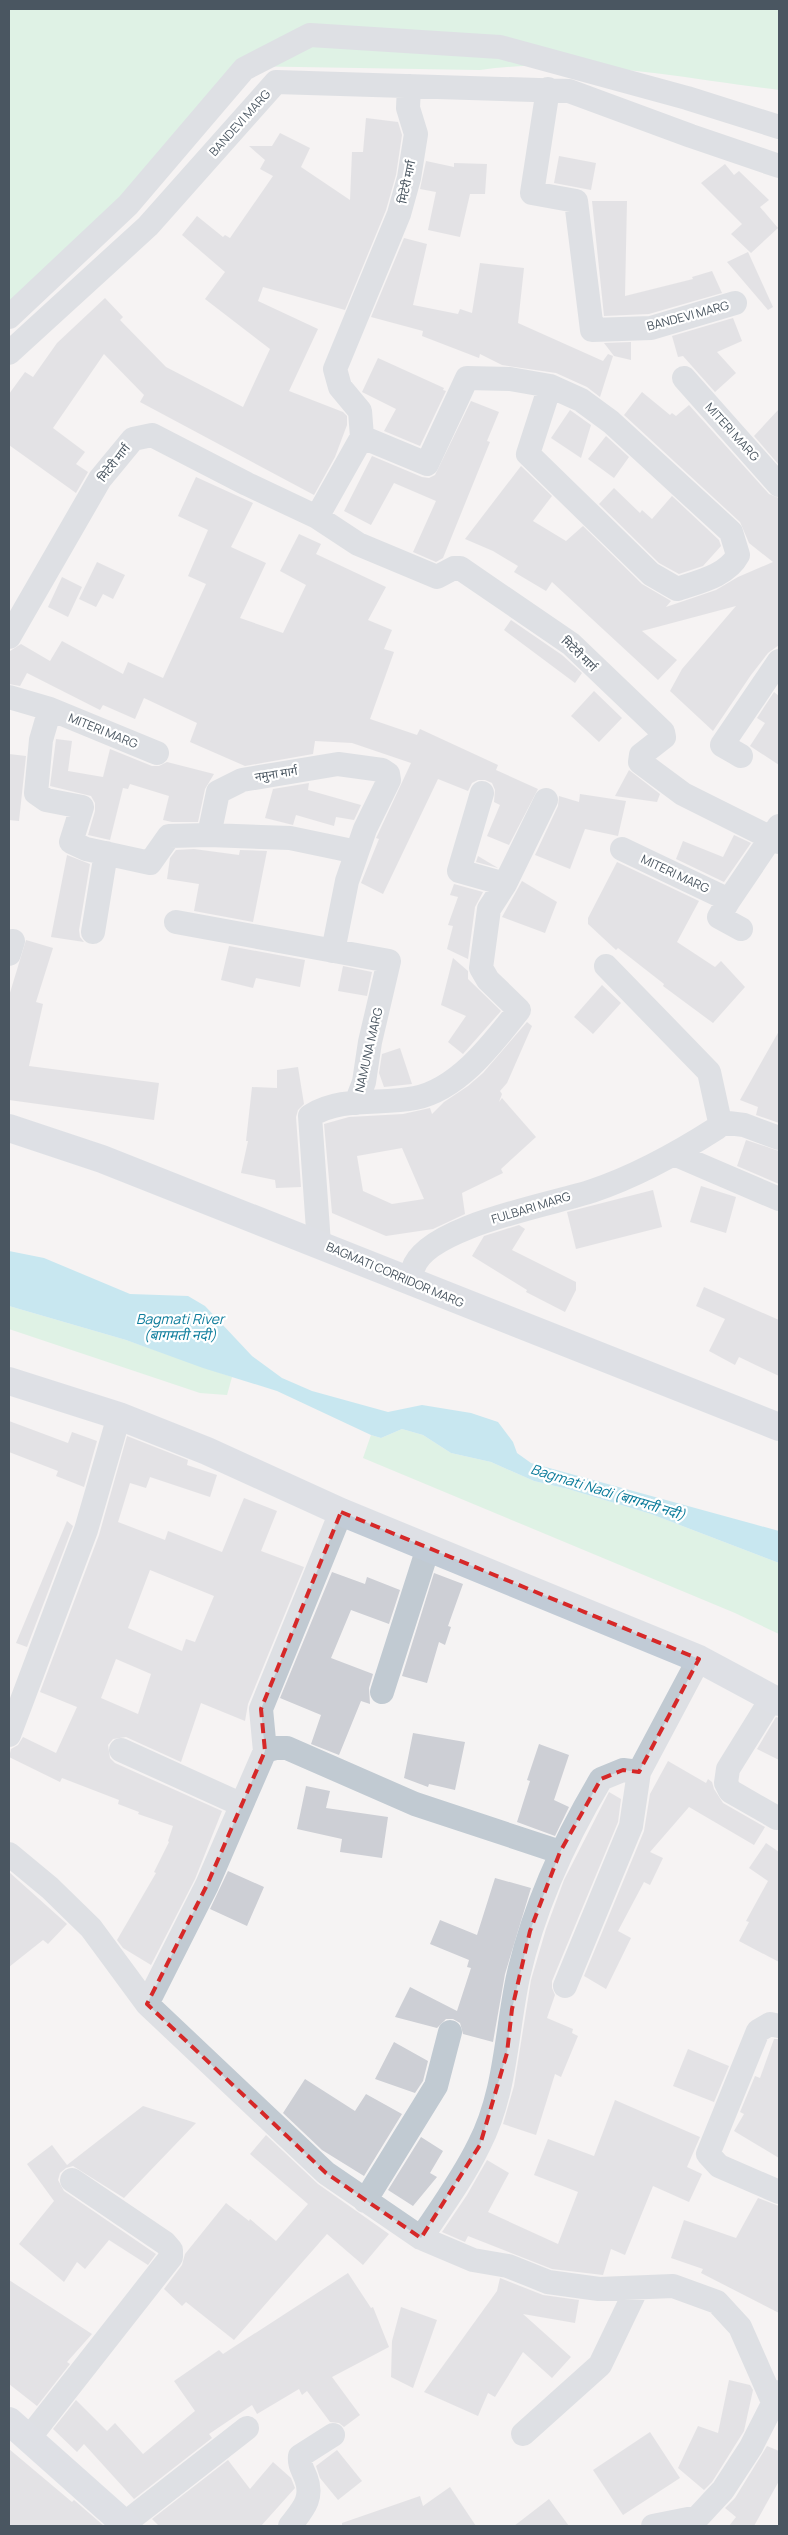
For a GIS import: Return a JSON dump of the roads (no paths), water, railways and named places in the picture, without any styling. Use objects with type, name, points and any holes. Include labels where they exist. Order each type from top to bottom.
[{"type":"street","points":[[9,317],[128,205],[244,69],[310,35],[500,47],[688,98],[779,126]]},
{"type":"street","name":"BANDEVI MARG","points":[[9,353],[148,226],[276,82],[568,91],[779,166]]},
{"type":"street","name":"मिटेरी मार्ग","points":[[362,438],[360,411],[340,387],[335,369],[399,214],[409,178],[416,134],[408,108],[409,86]]},
{"type":"street","name":"BANDEVI MARG","points":[[548,89],[532,193],[576,200],[592,330],[652,328],[735,302]]},
{"type":"street","points":[[316,517],[362,438],[428,464],[468,378],[510,379],[550,386],[581,400],[611,422],[731,532],[737,546],[738,555],[734,563],[708,580],[677,589],[651,574],[528,454],[550,386]]},
{"type":"street","name":"MITERI MARG","points":[[684,378],[779,485]]},
{"type":"street","name":"मिटेरी मार्ग","points":[[9,637],[100,479],[133,439],[152,435],[316,517],[358,544],[437,577],[454,568],[460,568],[571,644],[663,732],[664,737],[641,755],[640,762],[683,794],[777,836]]},
{"type":"street","points":[[741,756],[722,746],[779,661]]},
{"type":"street","name":"MITERI MARG","points":[[9,697],[50,709],[157,753]]},
{"type":"street","points":[[50,709],[41,740],[36,793],[46,800],[82,808],[71,842],[86,849],[150,863],[169,836],[209,835],[290,838],[357,852]]},
{"type":"street","name":"नमुना मार्ग","points":[[209,835],[218,792],[242,780],[338,764],[382,770],[388,774],[389,780],[357,852],[347,881],[333,951]]},
{"type":"street","points":[[482,794],[459,871],[505,884]]},
{"type":"street","name":"NAMUNA MARG","points":[[176,922],[388,960],[390,963],[370,1042],[364,1082],[356,1102],[416,1098],[442,1086],[471,1066],[490,1047],[519,1010],[488,980],[481,968],[489,909],[505,884],[546,800]]},
{"type":"street","points":[[741,929],[720,917],[729,900],[777,836]]},
{"type":"street","name":"MITERI MARG","points":[[622,849],[729,900]]},
{"type":"street","points":[[92,932],[106,853]]},
{"type":"street","points":[[606,966],[709,1072],[720,1122],[744,1125],[779,1138]]},
{"type":"street","points":[[319,1244],[310,1116],[323,1107],[356,1102]]},
{"type":"street","name":"FULBARI MARG","points":[[414,1284],[413,1269],[428,1248],[448,1235],[547,1202],[591,1192],[674,1154],[717,1128],[720,1122]]},
{"type":"street","name":"BAGMATI CORRIDOR MARG","points":[[9,1128],[102,1159],[779,1427]]},
{"type":"street","points":[[674,1154],[779,1199]]},
{"type":"street","points":[[9,1381],[118,1416],[207,1451],[342,1512],[699,1659],[775,1700],[728,1769],[726,1783],[730,1791],[777,1818]]},
{"type":"street","points":[[9,1735],[86,1530],[118,1416]]},
{"type":"street","points":[[147,2004],[207,1885],[240,1804],[265,1751],[260,1709],[342,1512]]},
{"type":"street","points":[[382,1692],[428,1548]]},
{"type":"street","points":[[565,1986],[631,1826],[639,1772],[699,1659]]},
{"type":"street","points":[[265,1751],[287,1748],[415,1804],[560,1852]]},
{"type":"street","points":[[121,1750],[240,1804]]},
{"type":"street","points":[[421,2238],[480,2145],[497,2094],[505,2062],[512,2009],[530,1931],[560,1852],[601,1779],[623,1770],[639,1772]]},
{"type":"street","points":[[9,1854],[50,1888],[91,1928],[147,2004],[326,2173],[421,2238],[473,2260],[508,2266],[548,2282],[599,2289],[673,2286],[717,2302],[740,2327],[776,2397],[751,2447],[702,2521],[654,2526]]},
{"type":"street","points":[[779,2026],[770,2024],[758,2031],[708,2154],[719,2166],[779,2192]]},
{"type":"street","points":[[365,2201],[436,2086],[450,2032]]},
{"type":"street","points":[[72,2180],[165,2243],[171,2250],[171,2257],[15,2429],[125,2525],[247,2428]]},
{"type":"street","points":[[523,2434],[600,2366],[637,2288]]},
{"type":"street","points":[[290,2526],[308,2503],[310,2492],[299,2463],[300,2456],[333,2435]]},
{"type":"water","name":"Bagmati River (बागमती नदी)","points":[[9,1251],[44,1258],[130,1294],[188,1296],[205,1306],[252,1356],[282,1378],[312,1391],[388,1412],[422,1405],[471,1413],[498,1422],[513,1442],[517,1453],[531,1463],[779,1531],[779,1563],[651,1514],[568,1489],[534,1481],[491,1462],[451,1453],[423,1435],[402,1429],[381,1438],[371,1435],[277,1391],[203,1368],[126,1340],[9,1306]]},
{"type":"water label","name":"Bagmati Nadi (बागमती नदी)","points":[[608,1492]]}]
